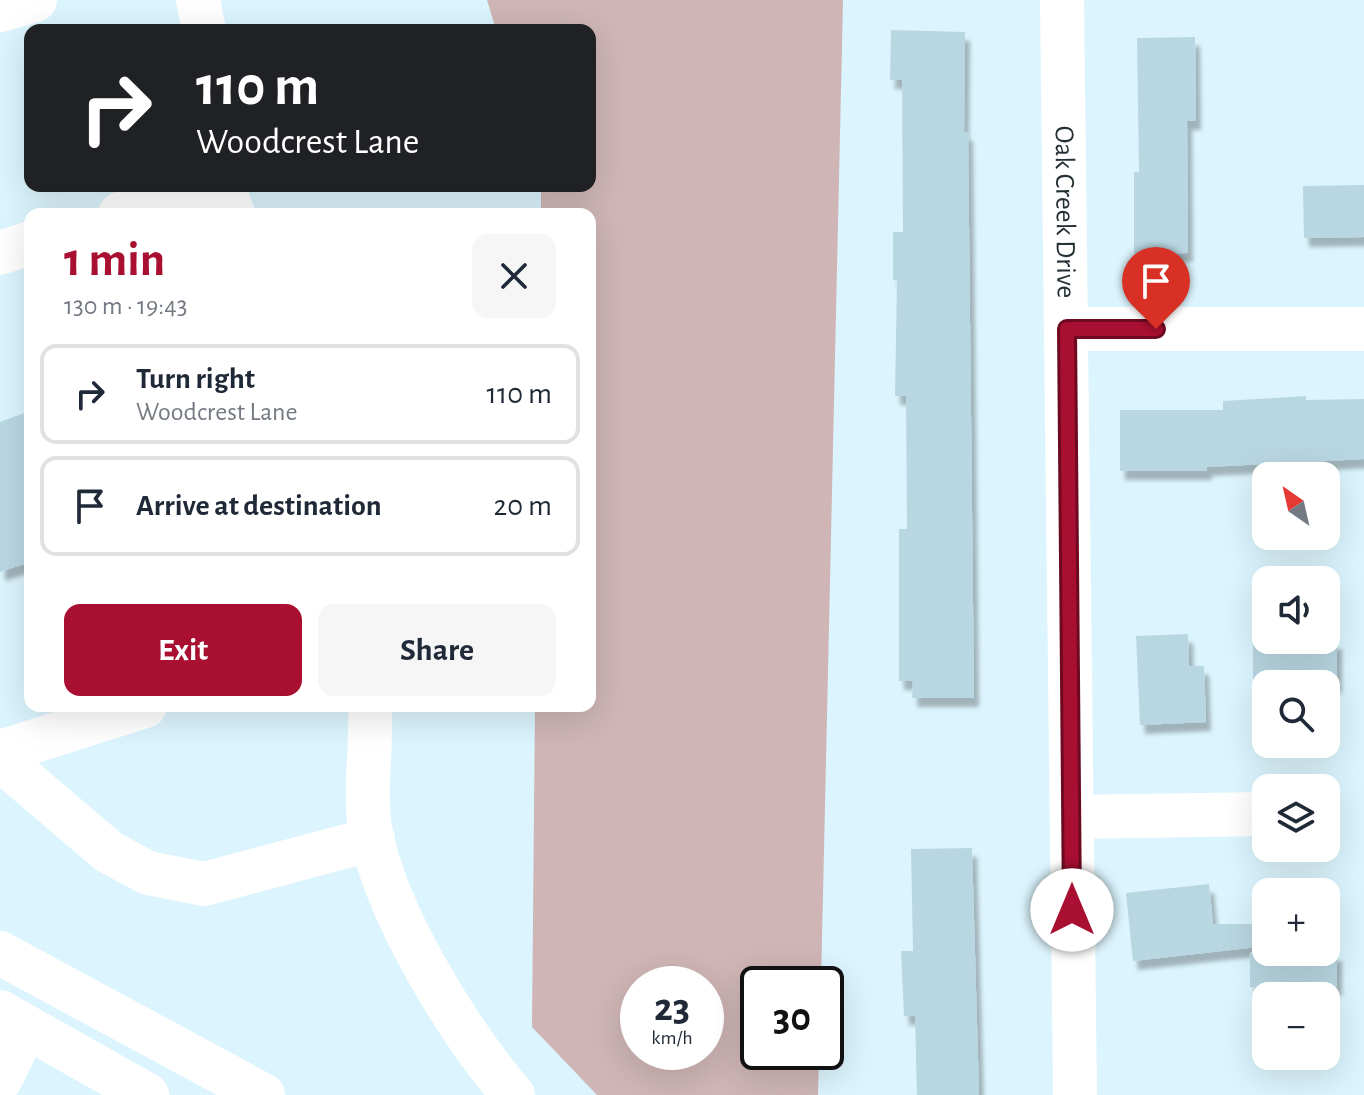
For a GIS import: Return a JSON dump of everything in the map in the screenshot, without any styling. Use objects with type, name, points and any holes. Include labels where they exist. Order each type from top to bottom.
[{"type":"street","points":[[0,10],[35,0]]},
{"type":"street","points":[[198,0],[203,24]]},
{"type":"street","name":"Oak Creek Drive","points":[[1062,0],[1075,1095]]},
{"type":"street","points":[[138,208],[187,192]]},
{"type":"street","points":[[0,253],[24,245]]},
{"type":"street","points":[[1067,329],[1364,329]]},
{"type":"street","points":[[0,752],[126,712]]},
{"type":"street","points":[[370,712],[369,826],[384,880],[435,984],[513,1095]]},
{"type":"street","points":[[0,759],[109,852],[148,873],[204,884],[373,839]]},
{"type":"street","points":[[1072,817],[1252,814]]},
{"type":"street","points":[[0,953],[263,1095]]},
{"type":"street","points":[[0,1080],[13,1019],[90,1081],[147,1095]]},
{"type":"shaded area","points":[[487,0],[843,0],[821,966],[740,966],[740,1070],[819,1070],[818,1095],[597,1095],[532,1027],[535,712],[596,712],[596,208],[541,208],[541,192],[596,192],[596,24],[494,24]]},
{"type":"building","points":[[891,30],[965,32],[974,698],[912,698],[913,681],[899,681],[899,529],[907,529],[906,396],[895,396],[897,280],[893,280],[893,232],[903,232],[902,80],[890,80]]},
{"type":"building","points":[[1195,37],[1196,121],[1187,121],[1188,253],[1134,254],[1134,172],[1139,172],[1137,38]]},
{"type":"building","points":[[1364,185],[1364,237],[1304,238],[1303,186]]},
{"type":"building","points":[[1306,396],[1306,400],[1364,399],[1364,459],[1252,462],[1252,465],[1207,467],[1207,471],[1120,471],[1120,410],[1223,410],[1223,401]]},
{"type":"building","points":[[24,413],[24,564],[0,572],[0,422]]},
{"type":"building","points":[[1188,634],[1189,666],[1204,666],[1206,722],[1140,725],[1136,636]]},
{"type":"building","points":[[1253,654],[1337,654],[1337,670],[1253,670]]},
{"type":"building","points":[[972,848],[979,1095],[917,1095],[915,1016],[904,1016],[901,951],[913,951],[911,849]]},
{"type":"building","points":[[1209,884],[1213,924],[1252,924],[1252,948],[1133,961],[1126,893]]},
{"type":"building","points":[[1250,952],[1252,966],[1337,966],[1337,982],[1252,982],[1250,987]]},
{"type":"route","points":[[1072,910],[1067,329],[1156,329]]}]
